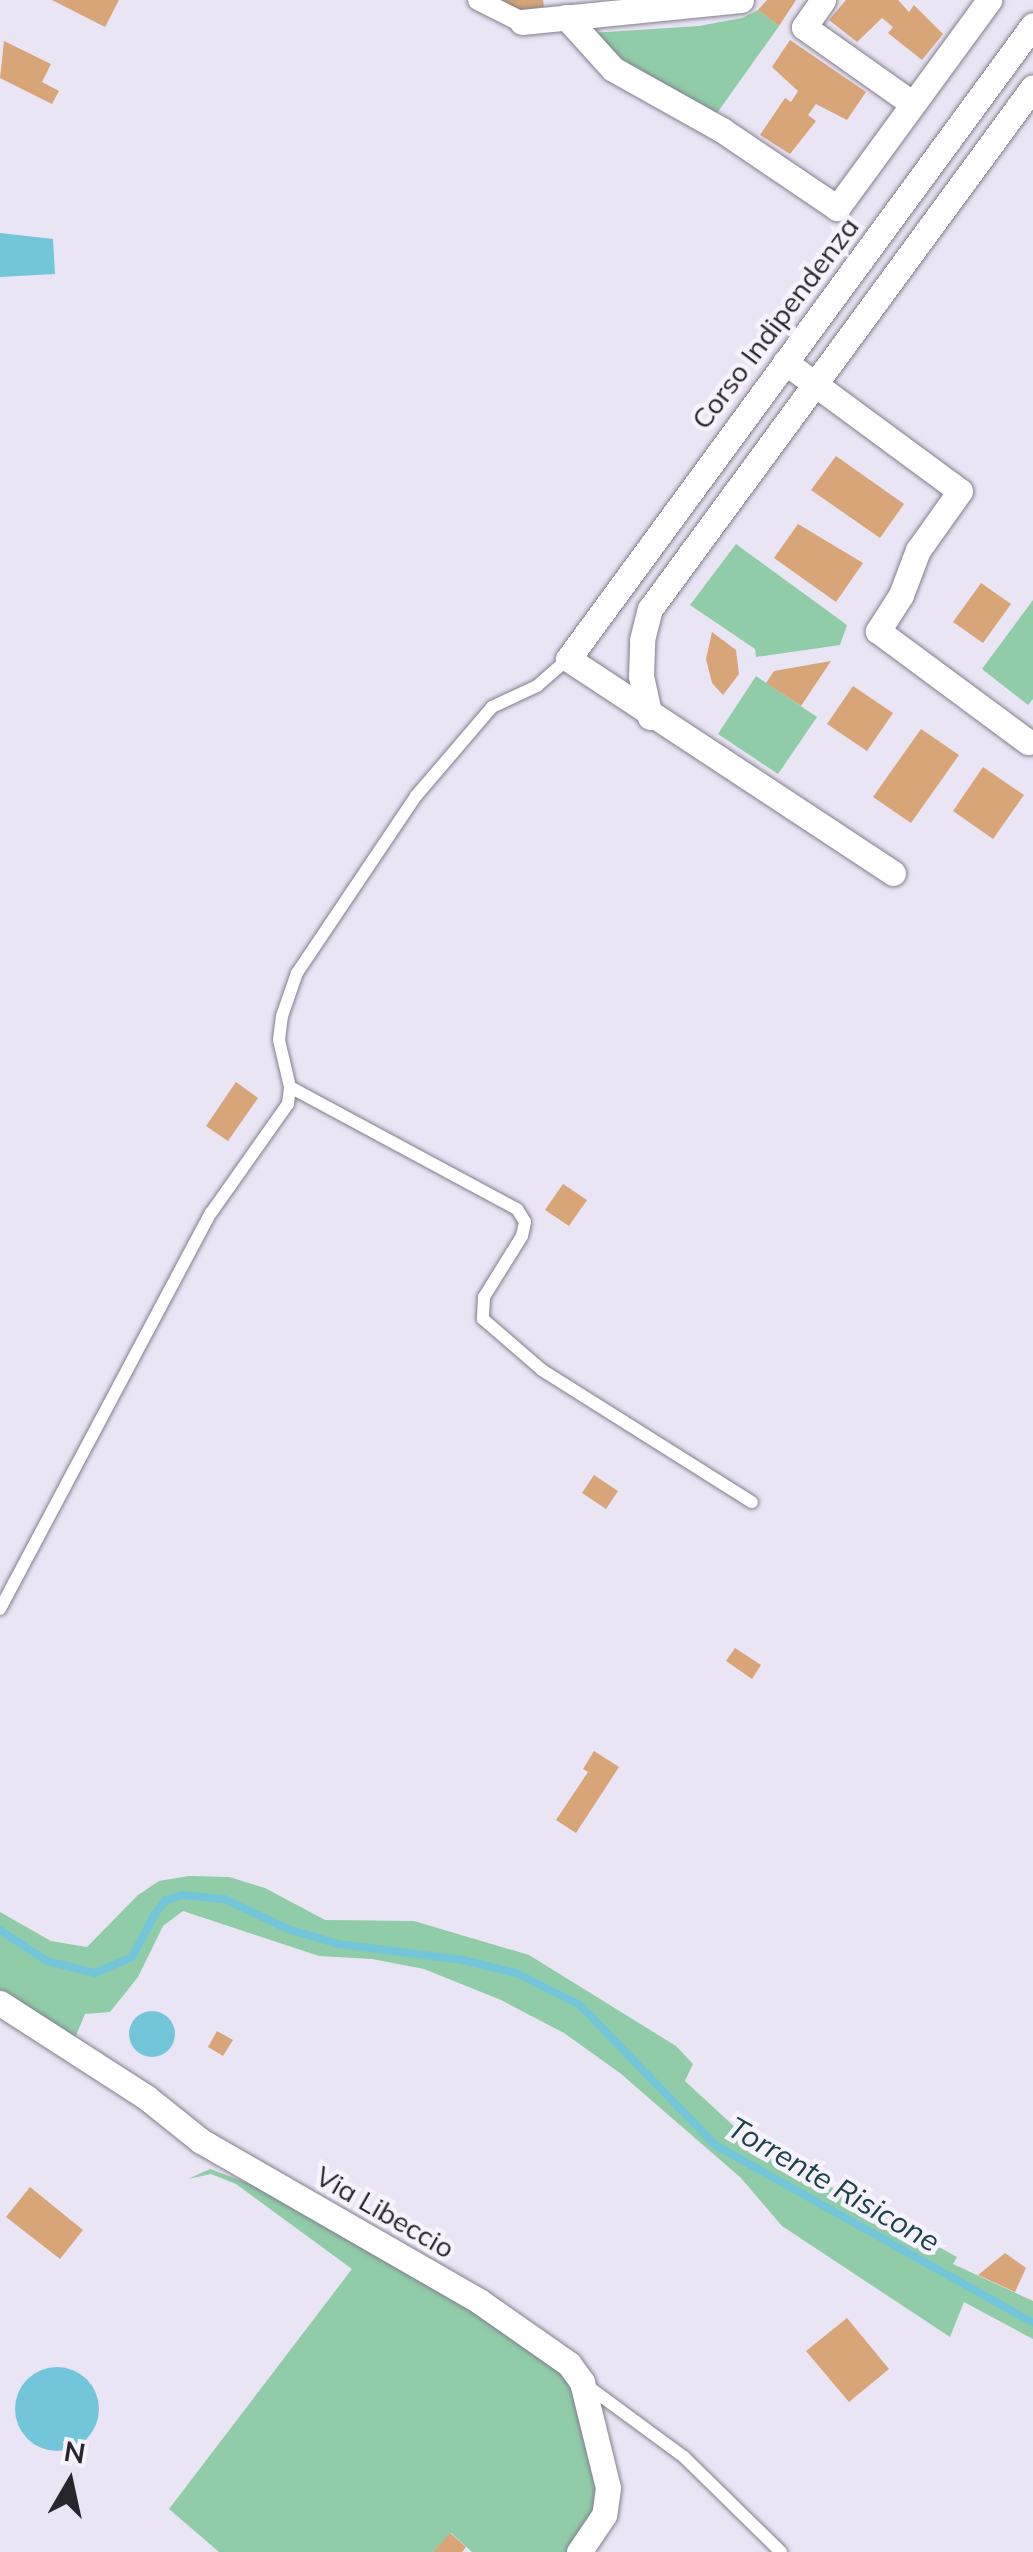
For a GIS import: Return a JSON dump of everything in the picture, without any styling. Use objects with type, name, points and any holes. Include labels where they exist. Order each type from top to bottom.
[{"type":"street","points":[[478,0],[522,22],[565,9],[741,0]]},
{"type":"street","points":[[823,0],[804,27],[913,104]]},
{"type":"street","points":[[565,9],[613,69],[722,130],[837,208],[981,3]]},
{"type":"street","name":"Corso Indipendenza","points":[[568,659],[658,531],[1033,25]]},
{"type":"street","points":[[650,717],[640,676],[642,640],[650,609],[1033,87]]},
{"type":"street","points":[[785,362],[960,491],[918,550],[901,594],[878,631],[1028,742]]},
{"type":"street","points":[[658,531],[689,555]]},
{"type":"street","points":[[568,659],[650,717],[893,873]]},
{"type":"street","name":"Via Libeccio","points":[[0,2004],[146,2097],[201,2141],[479,2301],[553,2350],[582,2382]]},
{"type":"street","points":[[578,2552],[608,2503],[582,2382]]},
{"type":"lane","points":[[0,1609],[212,1213],[288,1104],[290,1087],[279,1040],[282,1016],[297,973],[416,796],[492,707],[537,686],[568,659]]},
{"type":"lane","points":[[290,1087],[517,1209],[525,1222],[522,1236],[484,1296],[483,1319],[542,1370],[752,1502]]},
{"type":"lane","points":[[582,2382],[684,2457],[781,2552]]},
{"type":"green space","points":[[758,10],[779,26],[715,116],[637,75],[591,33],[699,26],[742,18]]},
{"type":"green space","points":[[736,544],[847,625],[840,645],[756,657],[755,649],[690,605]]},
{"type":"green space","points":[[1033,600],[1033,699],[1028,705],[982,669]]},
{"type":"green space","points":[[756,676],[817,717],[778,774],[718,734]]},
{"type":"green space","points":[[189,1876],[229,1877],[265,1888],[325,1920],[414,1921],[529,1955],[676,2046],[693,2064],[685,2081],[751,2142],[957,2257],[953,2264],[1033,2301],[1033,2339],[964,2302],[950,2337],[782,2226],[741,2178],[620,2073],[564,2033],[501,2000],[424,1969],[372,1959],[319,1956],[183,1911],[163,1926],[138,1977],[110,2012],[85,2014],[75,2038],[0,1992],[0,1912],[51,1941],[87,1947],[138,1895],[159,1881]]},
{"type":"green space","points":[[210,2169],[253,2185],[421,2275],[572,2380],[599,2499],[570,2552],[472,2552],[451,2533],[433,2552],[219,2552],[169,2509],[352,2269],[236,2184],[211,2174],[188,2179]]},
{"type":"water","points":[[0,233],[53,239],[55,274],[0,277]]},
{"type":"water","points":[[152,2011],[168,2018],[175,2034],[168,2050],[152,2057],[136,2050],[129,2034],[136,2018]]},
{"type":"water","points":[[57,2367],[73,2370],[87,2379],[96,2393],[96,2425],[87,2439],[73,2448],[57,2451],[41,2448],[27,2439],[18,2425],[15,2409],[18,2393],[27,2379],[41,2370]]},
{"type":"building","points":[[52,0],[119,0],[105,27]]},
{"type":"building","points":[[484,0],[543,0],[544,7],[513,11]]},
{"type":"building","points":[[767,0],[796,0],[779,26],[758,10]]},
{"type":"building","points":[[846,0],[898,0],[909,12],[914,5],[943,34],[922,60],[888,33],[893,27],[882,18],[857,42],[829,20]]},
{"type":"building","points":[[790,40],[866,92],[847,120],[816,104],[808,115],[816,121],[790,154],[760,135],[785,98],[791,102],[798,91],[772,67]]},
{"type":"building","points":[[4,41],[51,64],[42,82],[59,91],[52,104],[0,78]]},
{"type":"building","points":[[836,456],[904,504],[880,538],[811,490]]},
{"type":"building","points":[[798,524],[863,563],[836,602],[774,558]]},
{"type":"building","points":[[981,583],[1011,604],[983,643],[953,622]]},
{"type":"building","points":[[712,632],[736,650],[739,674],[723,695],[712,683],[706,659]]},
{"type":"building","points":[[831,661],[801,706],[766,683],[774,671]]},
{"type":"building","points":[[853,686],[893,713],[867,751],[827,724]]},
{"type":"building","points":[[921,729],[959,755],[911,823],[873,797]]},
{"type":"building","points":[[983,767],[1024,795],[993,839],[953,811]]},
{"type":"building","points":[[236,1082],[258,1098],[228,1141],[206,1126]]},
{"type":"building","points":[[563,1184],[587,1200],[569,1226],[545,1210]]},
{"type":"building","points":[[594,1475],[618,1491],[606,1509],[582,1493]]},
{"type":"building","points":[[735,1648],[761,1665],[752,1679],[726,1661]]},
{"type":"building","points":[[594,1751],[619,1767],[576,1833],[556,1820],[588,1772],[583,1769]]},
{"type":"building","points":[[217,2031],[233,2040],[223,2056],[208,2047]]},
{"type":"building","points":[[30,2187],[83,2230],[60,2259],[6,2217]]},
{"type":"building","points":[[1005,2253],[1026,2268],[1015,2292],[978,2275]]},
{"type":"building","points":[[847,2318],[889,2369],[849,2402],[806,2351]]},
{"type":"building","points":[[450,2533],[466,2547],[462,2552],[433,2552]]},
{"type":"waterway","name":"Torrente Risicone","points":[[0,1930],[47,1961],[95,1973],[132,1957],[166,1900],[182,1895],[224,1899],[288,1929],[338,1944],[463,1960],[516,1973],[580,2005],[715,2145],[1033,2323]]}]
